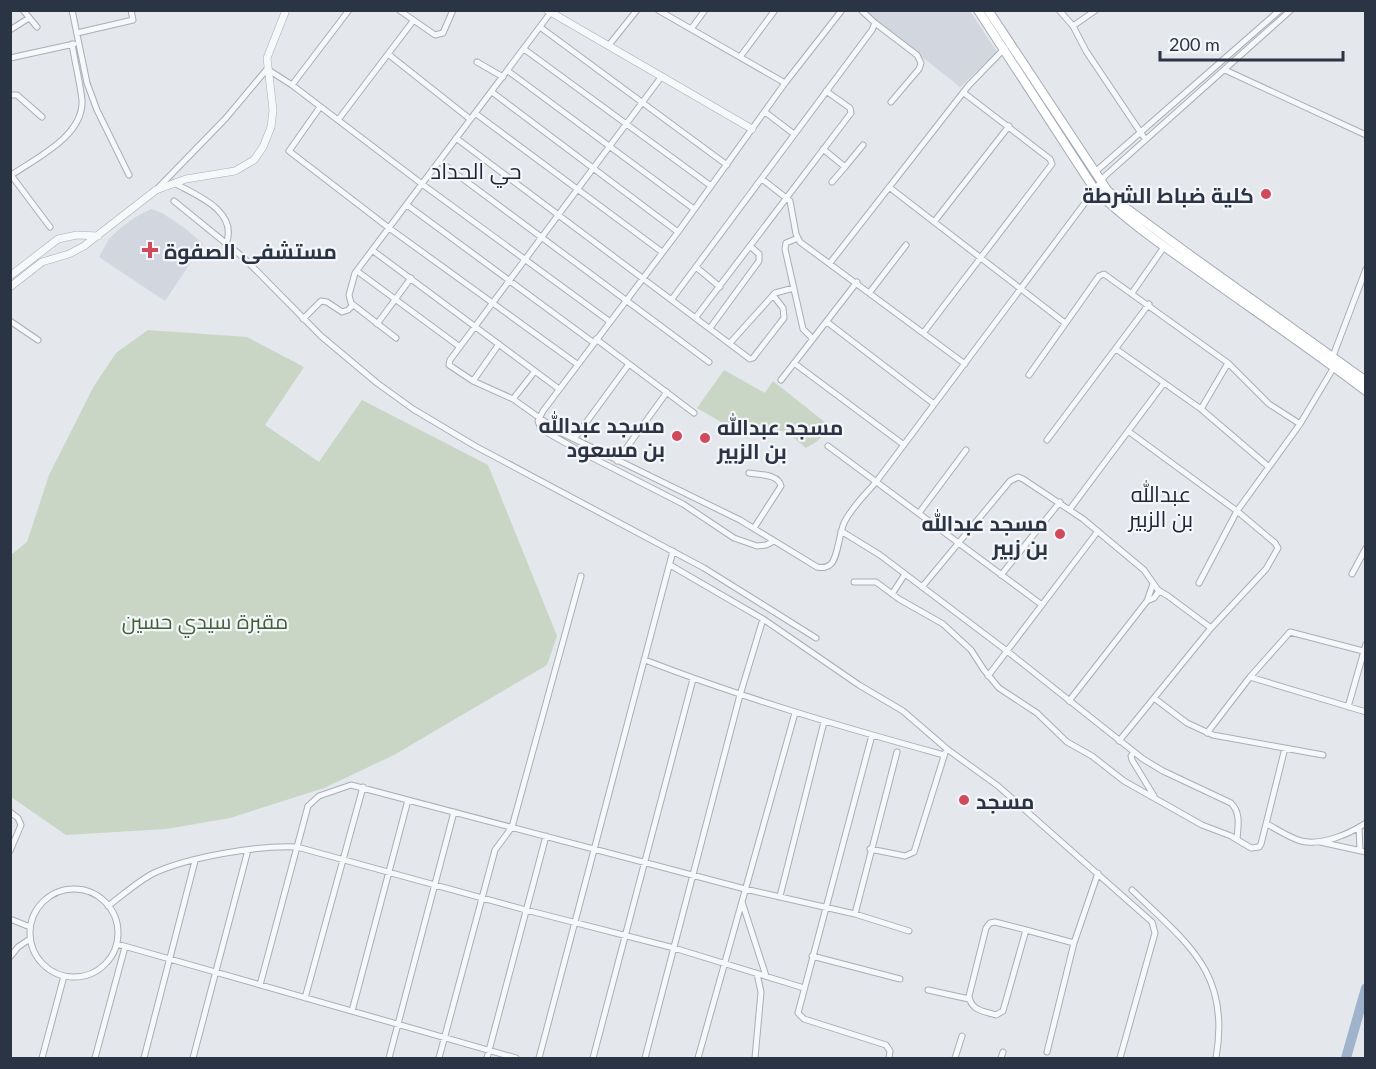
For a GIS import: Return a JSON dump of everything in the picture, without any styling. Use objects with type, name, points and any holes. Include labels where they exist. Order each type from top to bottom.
[{"type":"main road","points":[[978,10],[1007,46],[1094,173],[1098,186],[1365,381]]},
{"type":"main road","points":[[988,10],[1007,46],[1109,204],[1164,247],[1334,367],[1365,392]]},
{"type":"street","points":[[23,10],[38,27]]},
{"type":"street","points":[[72,10],[87,83],[97,110],[129,175]]},
{"type":"street","points":[[77,33],[133,20],[131,10]]},
{"type":"street","points":[[156,190],[174,183],[235,171],[247,165],[258,155],[266,141],[273,118],[267,69],[269,51],[286,10]]},
{"type":"street","points":[[292,85],[349,10]]},
{"type":"street","points":[[399,10],[430,33],[439,35],[446,29],[453,10]]},
{"type":"street","points":[[609,45],[637,10]]},
{"type":"street","points":[[657,10],[785,83]]},
{"type":"street","points":[[691,29],[705,10]]},
{"type":"street","points":[[740,57],[775,10]]},
{"type":"street","points":[[774,541],[757,546],[734,538],[683,504],[541,429],[538,423],[577,364],[678,232],[785,83],[842,10]]},
{"type":"street","points":[[861,10],[917,55],[921,63],[919,69],[891,102]]},
{"type":"street","points":[[1059,10],[1073,26],[1086,51],[1145,140]]},
{"type":"street","points":[[1073,26],[1096,10]]},
{"type":"street","points":[[1094,173],[1280,10]]},
{"type":"street","points":[[662,76],[460,347],[449,365],[473,381],[513,399],[539,419],[574,439],[754,528],[818,567],[824,568],[833,561],[841,531],[848,516],[904,445],[1108,172],[1292,10]]},
{"type":"street","points":[[396,338],[353,305],[350,300],[349,295],[357,271],[508,71],[549,11],[753,129]]},
{"type":"street","points":[[10,30],[29,18]]},
{"type":"street","points":[[338,120],[413,21]]},
{"type":"street","points":[[672,299],[875,23]]},
{"type":"street","points":[[540,27],[727,165]]},
{"type":"street","points":[[10,58],[79,43]]},
{"type":"street","points":[[50,227],[11,175],[63,139],[76,123],[82,101],[72,44]]},
{"type":"street","points":[[830,263],[964,93],[1007,46]]},
{"type":"street","points":[[524,49],[711,186]]},
{"type":"street","points":[[388,54],[470,119]]},
{"type":"street","points":[[477,62],[503,77]]},
{"type":"street","points":[[267,69],[292,85],[609,321]]},
{"type":"street","points":[[10,287],[42,262],[74,252],[156,190],[220,124],[267,69]]},
{"type":"street","points":[[1225,70],[1365,135]]},
{"type":"street","points":[[508,71],[694,208]]},
{"type":"street","points":[[696,317],[751,247],[851,111],[826,91]]},
{"type":"street","points":[[492,92],[678,232]]},
{"type":"street","points":[[924,332],[1052,164],[1050,159],[1010,126],[964,93]]},
{"type":"street","points":[[10,95],[17,95],[42,117]]},
{"type":"street","points":[[320,107],[289,151],[389,228],[577,364]]},
{"type":"street","points":[[765,112],[794,134]]},
{"type":"street","points":[[475,114],[662,252]]},
{"type":"street","points":[[934,222],[1010,126]]},
{"type":"street","points":[[456,138],[749,358],[753,358],[784,318],[783,309],[773,295]]},
{"type":"street","points":[[832,182],[863,145]]},
{"type":"street","points":[[823,149],[845,167]]},
{"type":"street","points":[[439,161],[709,362]]},
{"type":"street","points":[[762,179],[792,205],[798,238],[804,246],[857,282],[965,364]]},
{"type":"street","points":[[174,183],[209,201],[226,219],[229,228],[226,244]]},
{"type":"street","points":[[889,187],[1065,323]]},
{"type":"street","points":[[174,201],[244,258],[303,319],[377,382],[432,421],[674,551],[753,597],[816,638]]},
{"type":"street","points":[[407,204],[694,413]]},
{"type":"street","points":[[10,276],[58,239],[76,234],[98,236]]},
{"type":"street","points":[[798,238],[788,241],[785,246],[803,329],[813,339]]},
{"type":"street","points":[[870,292],[906,246]]},
{"type":"street","points":[[710,328],[759,261],[759,254],[751,247]]},
{"type":"street","points":[[1132,293],[1164,247]]},
{"type":"street","points":[[372,250],[559,389]]},
{"type":"street","points":[[34,257],[42,262]]},
{"type":"street","points":[[696,267],[720,287]]},
{"type":"street","points":[[357,271],[460,347]]},
{"type":"street","points":[[1332,356],[1365,273]]},
{"type":"street","points":[[1029,375],[1102,274],[1149,304],[1228,363],[1269,404],[1300,424]]},
{"type":"street","points":[[377,324],[411,278]]},
{"type":"street","points":[[781,380],[857,282]]},
{"type":"street","points":[[730,344],[777,291],[794,288]]},
{"type":"street","points":[[303,319],[322,301],[342,312],[353,305]]},
{"type":"street","points":[[1047,440],[1149,304]]},
{"type":"street","points":[[10,321],[38,340]]},
{"type":"street","points":[[826,321],[934,404]]},
{"type":"street","points":[[473,381],[499,344]]},
{"type":"street","points":[[1116,349],[1201,409],[1269,467]]},
{"type":"street","points":[[794,363],[904,445]]},
{"type":"street","points":[[1201,409],[1228,363]]},
{"type":"street","points":[[574,439],[629,364]]},
{"type":"street","points":[[1199,583],[1237,511],[1300,424],[1334,367]]},
{"type":"street","points":[[513,399],[535,371]]},
{"type":"street","points":[[1070,509],[1164,382]]},
{"type":"street","points":[[617,461],[667,392]]},
{"type":"street","points":[[1119,741],[1210,628],[1259,577],[1277,551],[1275,543],[1237,511],[1128,431]]},
{"type":"street","points":[[828,446],[1042,605]]},
{"type":"street","points":[[919,513],[966,450]]},
{"type":"street","points":[[749,473],[776,478],[780,481],[781,486],[754,528]]},
{"type":"street","points":[[922,587],[1013,478],[1023,479],[1060,502],[1098,531],[1144,570],[1160,591],[1210,628]]},
{"type":"street","points":[[1001,574],[1060,502]]},
{"type":"street","points":[[841,531],[905,574],[1007,651],[1134,752],[1164,771],[1233,804],[1238,815],[1237,839]]},
{"type":"street","points":[[988,676],[1098,531]]},
{"type":"street","points":[[1352,574],[1365,548]]},
{"type":"street","points":[[539,1059],[674,551]]},
{"type":"street","points":[[670,565],[749,610],[859,685],[903,711],[945,752],[991,780],[1152,922],[1155,930],[1120,1059]]},
{"type":"street","points":[[892,594],[905,574]]},
{"type":"street","points":[[439,1059],[481,897],[495,850],[512,827],[581,576]]},
{"type":"street","points":[[854,582],[873,581],[952,631],[971,650],[999,688],[1037,713],[1067,742],[1092,756],[1124,781],[1202,825],[1237,839],[1251,848],[1259,847],[1286,748]]},
{"type":"street","points":[[1069,701],[1147,601],[1153,584]]},
{"type":"street","points":[[1147,601],[1154,598],[1160,591]]},
{"type":"street","points":[[749,610],[753,597]]},
{"type":"street","points":[[645,1059],[740,695],[763,619]]},
{"type":"street","points":[[1207,733],[1250,677],[1290,632],[1363,651]]},
{"type":"street","points":[[1348,707],[1365,644]]},
{"type":"street","points":[[645,660],[693,679],[824,722],[945,752]]},
{"type":"street","points":[[1250,677],[1365,712]]},
{"type":"street","points":[[593,1059],[693,679]]},
{"type":"street","points":[[1154,699],[1187,723],[1207,733],[1323,755]]},
{"type":"street","points":[[698,1059],[795,713]]},
{"type":"street","points":[[780,896],[824,722]]},
{"type":"street","points":[[872,735],[798,1010],[801,1018],[886,1045],[890,1051],[889,1059]]},
{"type":"street","points":[[855,914],[897,752]]},
{"type":"street","points":[[870,849],[905,856],[916,850],[945,752]]},
{"type":"street","points":[[1134,752],[1131,756],[1132,760],[1155,798]]},
{"type":"street","points":[[260,985],[307,809],[313,799],[345,786],[363,787],[693,875],[855,914],[909,931]]},
{"type":"street","points":[[305,998],[363,787]]},
{"type":"street","points":[[352,1011],[408,800]]},
{"type":"street","points":[[10,812],[18,818],[21,825],[10,850]]},
{"type":"street","points":[[389,1059],[454,812]]},
{"type":"street","points":[[1267,824],[1303,842],[1335,837],[1365,823]]},
{"type":"street","points":[[1318,841],[1363,851],[1359,827]]},
{"type":"street","points":[[487,1059],[546,836]]},
{"type":"street","points":[[108,906],[150,876],[171,867],[248,850],[297,847],[674,948],[804,988]]},
{"type":"street","points":[[193,1059],[248,850]]},
{"type":"street","points":[[144,1059],[195,861]]},
{"type":"street","points":[[1047,1052],[1074,943],[1098,873]]},
{"type":"street","points":[[66,890],[89,892],[108,906],[117,924],[117,944],[110,960],[97,971],[81,977],[64,976],[44,966],[35,954],[30,939],[30,927],[35,912],[45,900],[66,890]]},
{"type":"street","points":[[1132,890],[1185,940],[1209,975],[1216,994],[1219,1015],[1216,1059]]},
{"type":"street","points":[[741,901],[766,976]]},
{"type":"street","points":[[10,919],[30,927]]},
{"type":"street","points":[[1026,930],[1002,1013],[996,1015],[971,1005],[969,993],[987,926],[995,922],[1026,930],[1074,943]]},
{"type":"street","points":[[10,957],[18,947],[30,939]]},
{"type":"street","points":[[117,944],[516,1059]]},
{"type":"street","points":[[95,1059],[125,946]]},
{"type":"street","points":[[812,956],[900,979]]},
{"type":"street","points":[[755,1059],[761,992],[757,974]]},
{"type":"street","points":[[42,1059],[64,976]]},
{"type":"street","points":[[928,990],[969,999]]},
{"type":"street","points":[[955,1059],[962,1036]]},
{"type":"street","points":[[1001,1059],[1003,1052]]},
{"type":"shaded area","points":[[864,11],[970,11],[997,52],[960,87]]},
{"type":"shaded area","name":"مستشفى الصفوة","points":[[151,209],[162,213],[186,229],[203,244],[165,301],[99,257],[109,239],[119,229]]},
{"type":"green space","name":"مقبرة سيدي حسين","points":[[148,330],[247,337],[304,367],[265,425],[319,462],[362,400],[488,465],[557,636],[547,665],[394,755],[324,788],[230,818],[166,829],[66,835],[11,797],[12,554],[27,542],[49,475],[94,386],[116,353]]},
{"type":"green space","points":[[724,370],[765,393],[773,381],[831,427],[816,442],[806,448],[788,433],[753,423],[733,429],[697,408]]},
{"type":"waterway","points":[[1346,1058],[1366,988]]},
{"type":"place","name":"كلية ضباط الشرطة","points":[[1266,194]]},
{"type":"place","name":"مستشفى الصفوة","points":[[150,250]]},
{"type":"place","name":"مسجد عبدالله بن مسعود","points":[[677,436]]},
{"type":"place","name":"مسجد عبدالله بن الزبير","points":[[705,438]]},
{"type":"place","name":"مسجد عبدالله بن زبير","points":[[1060,534]]},
{"type":"place","name":"مسجد","points":[[964,800]]},
{"type":"district","name":"حي الحداد","points":[[476,170]]},
{"type":"district","name":"عبدالله بن الزبير","points":[[1161,506]]}]
